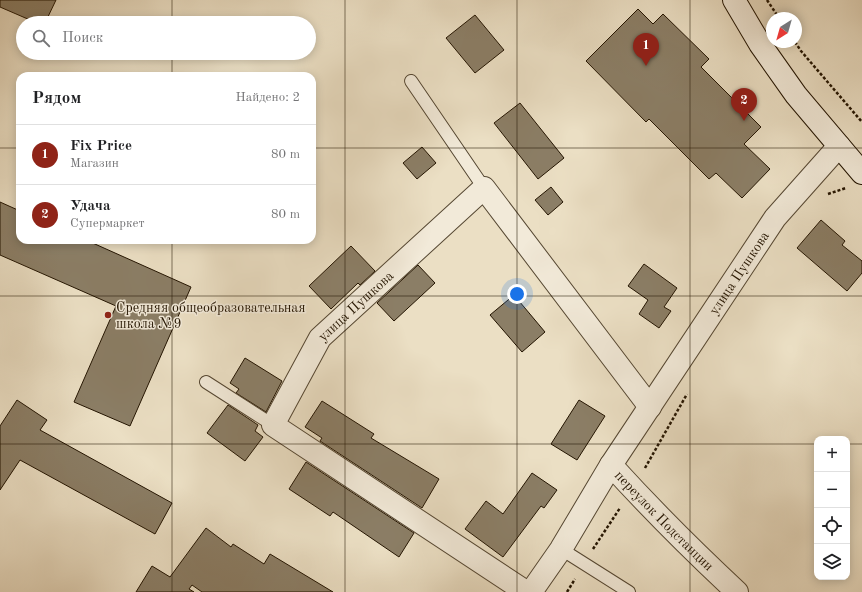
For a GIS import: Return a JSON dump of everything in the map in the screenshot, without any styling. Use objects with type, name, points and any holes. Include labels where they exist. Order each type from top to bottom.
[{"type":"street","points":[[734,0],[760,44],[791,89],[840,146],[855,180]]},
{"type":"street","name":"улица Пушкова","points":[[531,592],[561,549],[611,465],[775,218],[840,146]]},
{"type":"street","points":[[484,188],[650,407]]},
{"type":"street","name":"улица Пушкова","points":[[273,425],[320,338],[484,188]]},
{"type":"street","points":[[273,425],[526,592]]},
{"type":"street","name":"переулок Подстанции","points":[[611,465],[692,550],[737,592]]},
{"type":"lane","points":[[411,81],[484,188]]},
{"type":"lane","points":[[206,382],[273,425]]},
{"type":"lane","points":[[561,549],[629,592]]},
{"type":"path","points":[[767,0],[775,12]]},
{"type":"path","points":[[799,48],[862,122]]},
{"type":"path","points":[[823,196],[855,180]]},
{"type":"path","points":[[567,592],[642,473],[688,394]]},
{"type":"building","points":[[0,0],[56,0],[48,16],[21,16],[0,7]]},
{"type":"building","points":[[638,9],[653,24],[663,14],[709,59],[701,67],[761,127],[744,144],[770,169],[742,198],[716,173],[709,179],[649,119],[646,122],[586,61]]},
{"type":"building","points":[[475,15],[504,50],[475,73],[446,38]]},
{"type":"building","points":[[520,103],[564,158],[538,179],[494,123]]},
{"type":"building","points":[[422,147],[436,163],[417,179],[403,163]]},
{"type":"building","points":[[551,187],[563,202],[548,215],[535,200]]},
{"type":"building","points":[[0,202],[16,209],[16,244],[95,244],[191,287],[130,426],[74,402],[116,306],[0,255]]},
{"type":"building","points":[[821,220],[845,241],[842,245],[862,261],[862,273],[847,291],[797,248]]},
{"type":"building","points":[[351,246],[375,271],[360,285],[358,283],[331,309],[309,286]]},
{"type":"building","points":[[644,264],[677,288],[664,307],[671,311],[659,328],[639,314],[648,300],[628,286]]},
{"type":"building","points":[[418,265],[435,283],[394,321],[377,303]]},
{"type":"building","points":[[514,295],[545,332],[522,352],[490,315]]},
{"type":"building","points":[[245,358],[282,381],[266,412],[236,393],[239,389],[230,383]]},
{"type":"building","points":[[17,400],[47,420],[40,430],[172,503],[155,534],[20,460],[0,490],[0,426]]},
{"type":"building","points":[[579,400],[605,416],[577,460],[551,444]]},
{"type":"building","points":[[322,401],[374,434],[371,438],[439,479],[422,508],[320,441],[322,438],[305,427]]},
{"type":"building","points":[[228,405],[258,425],[255,431],[263,437],[245,461],[207,433]]},
{"type":"building","points":[[306,462],[414,533],[399,557],[333,512],[330,516],[289,489]]},
{"type":"building","points":[[532,473],[557,490],[544,508],[541,506],[503,557],[465,529],[486,501],[503,514]]},
{"type":"building","points":[[206,528],[231,547],[233,544],[264,564],[270,554],[333,592],[202,592],[192,585],[189,589],[194,592],[136,592],[152,566],[170,577]]},
{"type":"place","name":"Fix Price","points":[[646,66]]},
{"type":"place","name":"Удача","points":[[744,121]]},
{"type":"place","name":"Средняя общеобразовательная школа №9","points":[[108,315]]}]
